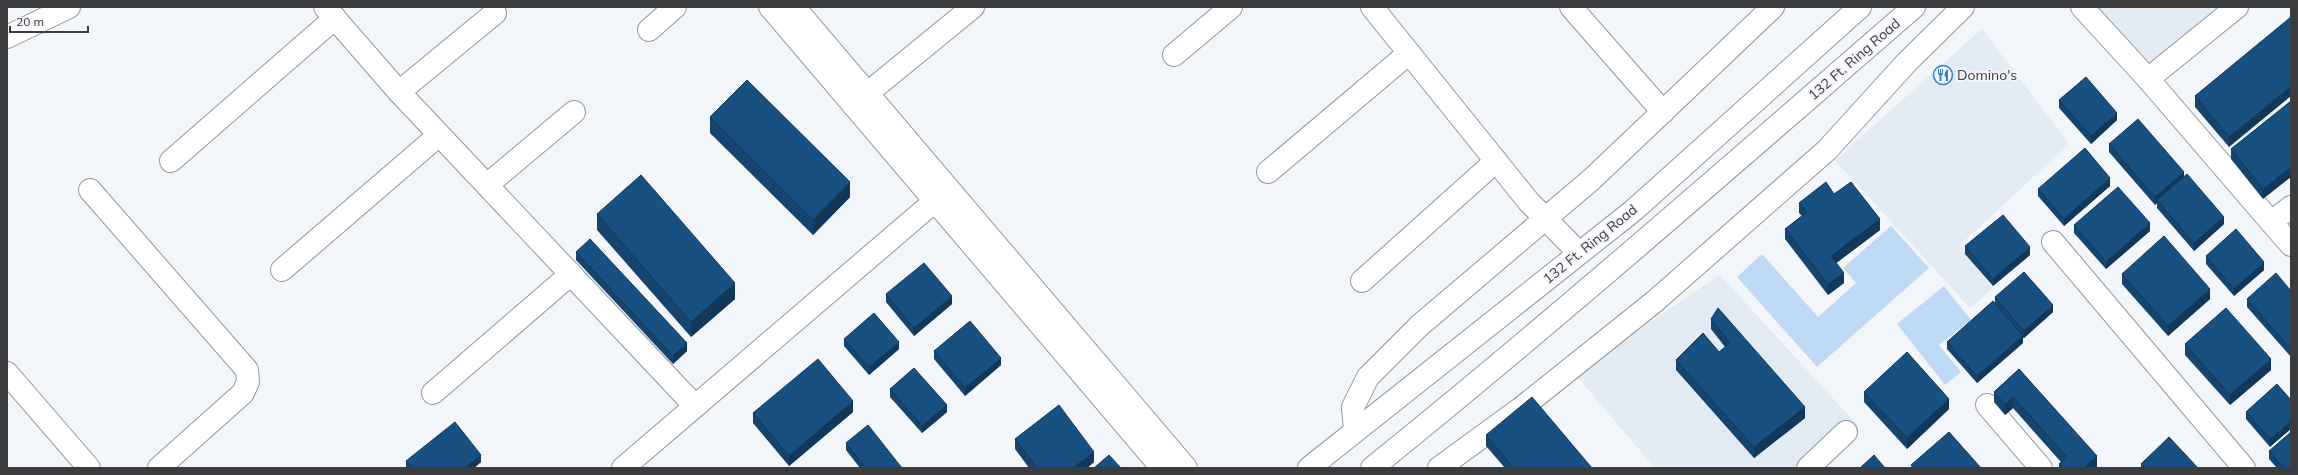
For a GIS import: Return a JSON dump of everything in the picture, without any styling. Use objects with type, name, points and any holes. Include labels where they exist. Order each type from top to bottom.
[{"type":"street","points":[[7,38],[69,7]]},
{"type":"street","points":[[649,30],[675,7]]},
{"type":"street","points":[[770,7],[861,99],[1186,468]]},
{"type":"street","points":[[794,7],[935,201],[1162,468]]},
{"type":"street","points":[[861,99],[973,7]]},
{"type":"street","points":[[1174,55],[1231,7]]},
{"type":"street","points":[[1372,7],[1496,161],[1545,218],[1579,253]]},
{"type":"street","points":[[1571,7],[1663,112]]},
{"type":"street","name":"132 Ft. Ring Road","points":[[1309,468],[1634,210],[1860,7]]},
{"type":"street","name":"132 Ft. Ring Road","points":[[1372,468],[1457,399],[1564,308],[1914,7]]},
{"type":"street","points":[[1439,468],[1520,409],[1654,302],[1792,181],[1827,150],[1908,62],[1963,7]]},
{"type":"street","points":[[2082,7],[2148,79],[2291,245]]},
{"type":"street","points":[[2148,79],[2237,7]]},
{"type":"street","points":[[1355,431],[1353,407],[1368,377],[1419,326],[1592,179],[1663,112],[1765,10]]},
{"type":"street","points":[[171,161],[330,12],[399,92],[695,406]]},
{"type":"street","points":[[399,92],[495,13]]},
{"type":"street","points":[[1268,172],[1409,53]]},
{"type":"street","points":[[487,184],[574,112]]},
{"type":"street","points":[[282,270],[439,135]]},
{"type":"street","points":[[1362,281],[1496,161]]},
{"type":"street","points":[[90,190],[247,370],[248,382],[243,393],[160,468]]},
{"type":"street","points":[[623,468],[935,201]]},
{"type":"street","points":[[2271,222],[2291,207]]},
{"type":"street","points":[[2053,242],[2244,468]]},
{"type":"street","points":[[433,393],[571,274]]},
{"type":"street","points":[[7,373],[89,468]]},
{"type":"street","points":[[1987,405],[2041,468]]},
{"type":"street","points":[[1808,468],[1846,432]]},
{"type":"shaded area","points":[[2084,7],[2220,7],[2135,75]]},
{"type":"shaded area","points":[[1982,29],[2069,144],[1960,245],[1992,289],[1970,308],[1835,160]]},
{"type":"shaded area","points":[[1891,226],[1929,268],[1817,367],[1737,277],[1762,254],[1818,317],[1856,283],[1843,268]]},
{"type":"shaded area","points":[[1720,275],[1859,427],[1806,468],[1655,468],[1574,373]]},
{"type":"shaded area","points":[[1944,286],[1971,320],[1939,345],[1961,372],[1945,385],[1897,324]]},
{"type":"building","points":[[2291,17],[2291,86],[2229,137],[2195,96]]},
{"type":"building","points":[[2086,77],[2117,113],[2091,136],[2059,100]]},
{"type":"building","points":[[747,80],[850,182],[813,220],[710,117]]},
{"type":"building","points":[[2291,101],[2291,167],[2263,189],[2231,149]]},
{"type":"building","points":[[2138,119],[2184,172],[2155,197],[2109,144]]},
{"type":"building","points":[[2085,148],[2110,178],[2064,219],[2038,189]]},
{"type":"building","points":[[2187,174],[2224,217],[2194,243],[2157,200]]},
{"type":"building","points":[[641,175],[735,283],[691,322],[597,214]]},
{"type":"building","points":[[1826,182],[1834,194],[1851,182],[1880,219],[1831,256],[1844,273],[1828,284],[1785,229],[1807,212],[1799,203]]},
{"type":"building","points":[[2118,187],[2150,223],[2106,262],[2074,225]]},
{"type":"building","points":[[2003,215],[2030,247],[1993,279],[1965,246]]},
{"type":"building","points":[[2236,229],[2264,262],[2234,289],[2206,256]]},
{"type":"building","points":[[2164,236],[2210,289],[2168,326],[2122,274]]},
{"type":"building","points":[[590,239],[687,343],[673,356],[576,252]]},
{"type":"building","points":[[924,263],[952,296],[914,328],[886,294]]},
{"type":"building","points":[[2024,272],[2053,305],[2024,331],[1995,297]]},
{"type":"building","points":[[2276,273],[2291,291],[2291,349],[2247,299]]},
{"type":"building","points":[[1993,301],[2023,336],[1977,376],[1947,342]]},
{"type":"building","points":[[1718,308],[1805,407],[1754,447],[1676,360],[1703,333],[1719,352],[1730,343],[1711,319]]},
{"type":"building","points":[[2226,308],[2271,359],[2230,395],[2185,344]]},
{"type":"building","points":[[874,313],[899,342],[869,367],[844,339]]},
{"type":"building","points":[[970,321],[1001,358],[965,388],[934,351]]},
{"type":"building","points":[[1907,352],[1949,399],[1907,438],[1864,392]]},
{"type":"building","points":[[818,359],[853,401],[789,456],[753,413]]},
{"type":"building","points":[[914,368],[947,405],[922,426],[890,389]]},
{"type":"building","points":[[2019,369],[2097,456],[2084,468],[2063,468],[2059,464],[2067,457],[2013,397],[2005,404],[1994,392]]},
{"type":"building","points":[[2277,384],[2291,400],[2291,421],[2270,439],[2246,412]]},
{"type":"building","points":[[1532,397],[1592,468],[1514,468],[1486,435]]},
{"type":"building","points":[[1059,405],[1094,452],[1073,468],[1037,468],[1015,439]]},
{"type":"building","points":[[455,422],[481,455],[465,468],[412,468],[406,461]]},
{"type":"building","points":[[868,425],[902,468],[866,468],[846,443]]},
{"type":"building","points":[[1949,432],[1981,468],[1913,468],[1911,465]]},
{"type":"building","points":[[2291,432],[2291,468],[2284,468],[2269,451]]},
{"type":"building","points":[[2169,437],[2198,468],[2145,468],[2141,464]]},
{"type":"building","points":[[1109,455],[1121,468],[1094,468]]},
{"type":"building","points":[[1874,455],[1885,468],[1860,468]]},
{"type":"place","name":"Domino's","points":[[1943,75]]}]
